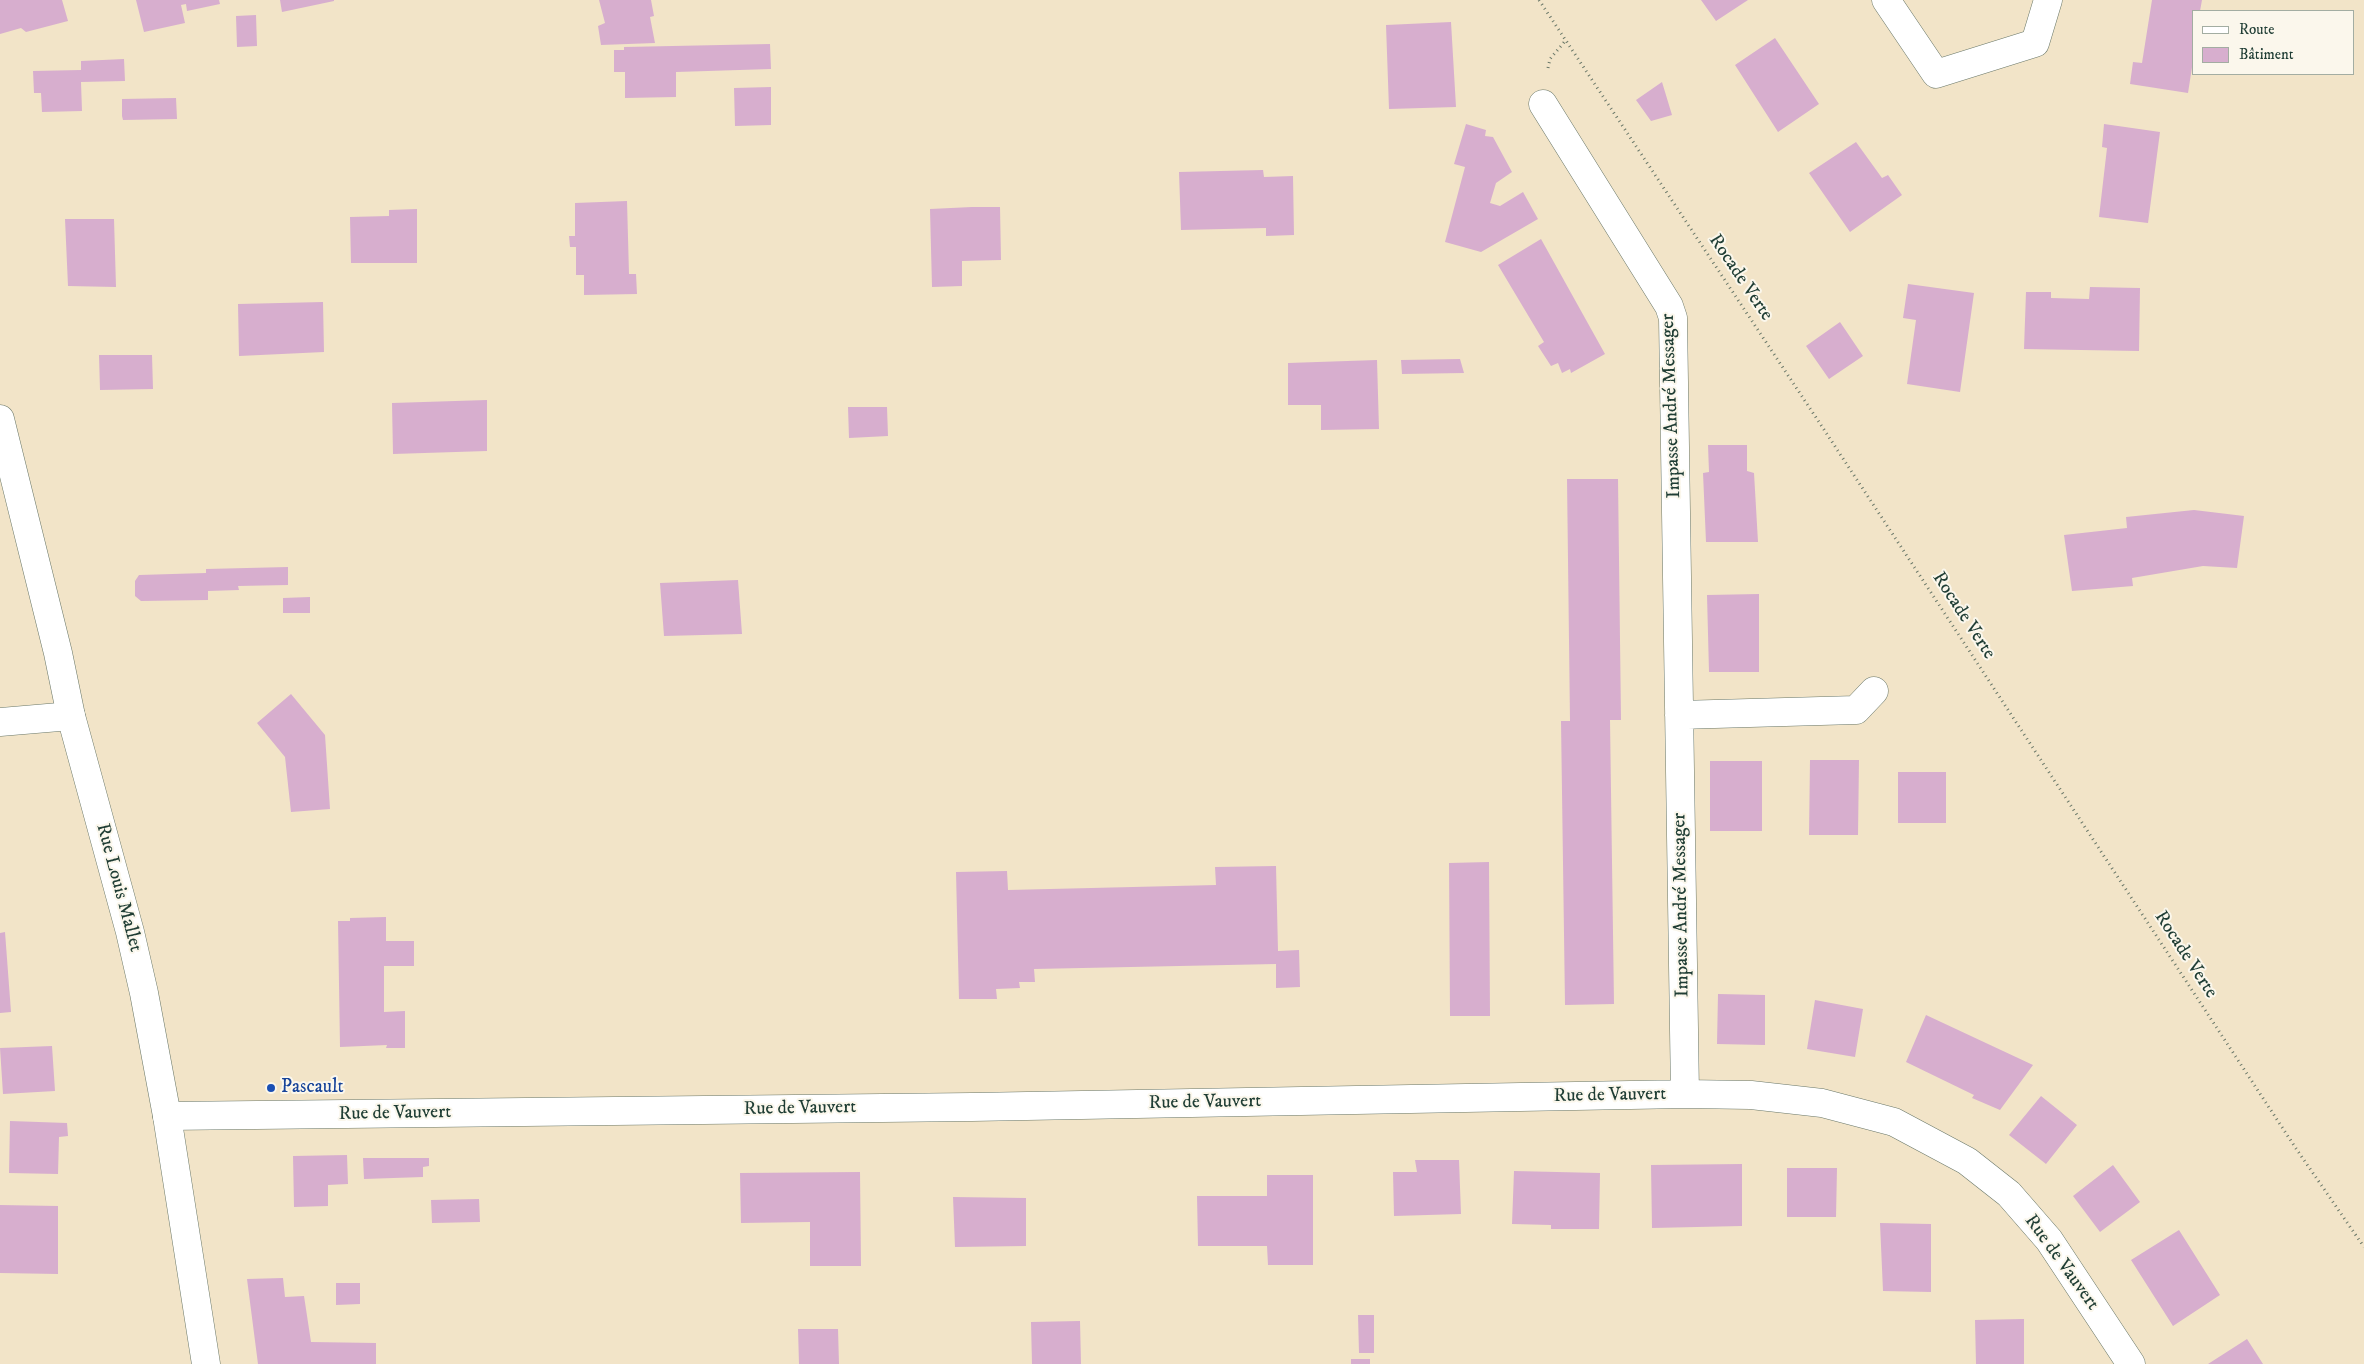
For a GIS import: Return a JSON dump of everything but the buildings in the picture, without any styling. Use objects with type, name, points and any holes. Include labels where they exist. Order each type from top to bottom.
[{"type":"street","points":[[1886,0],[1936,74],[2035,43],[2048,0]]},
{"type":"street","name":"Impasse André Messager","points":[[1543,104],[1669,306],[1673,318],[1685,1094]]},
{"type":"street","name":"Rue Louis Mallet","points":[[0,419],[58,653],[71,716],[130,932],[167,1116],[206,1364]]},
{"type":"street","points":[[1679,715],[1856,710],[1874,691]]},
{"type":"street","points":[[0,722],[71,716]]},
{"type":"street","name":"Rue de Vauvert","points":[[167,1116],[942,1107],[1685,1094],[1751,1095],[1822,1103],[1894,1122],[1966,1161],[2009,1194],[2049,1240],[2130,1364]]},
{"type":"path","name":"Rocade Verte","points":[[1539,0],[1814,414],[2289,1138],[2364,1247]]},
{"type":"place","name":"Pascault","points":[[271,1088]]}]
